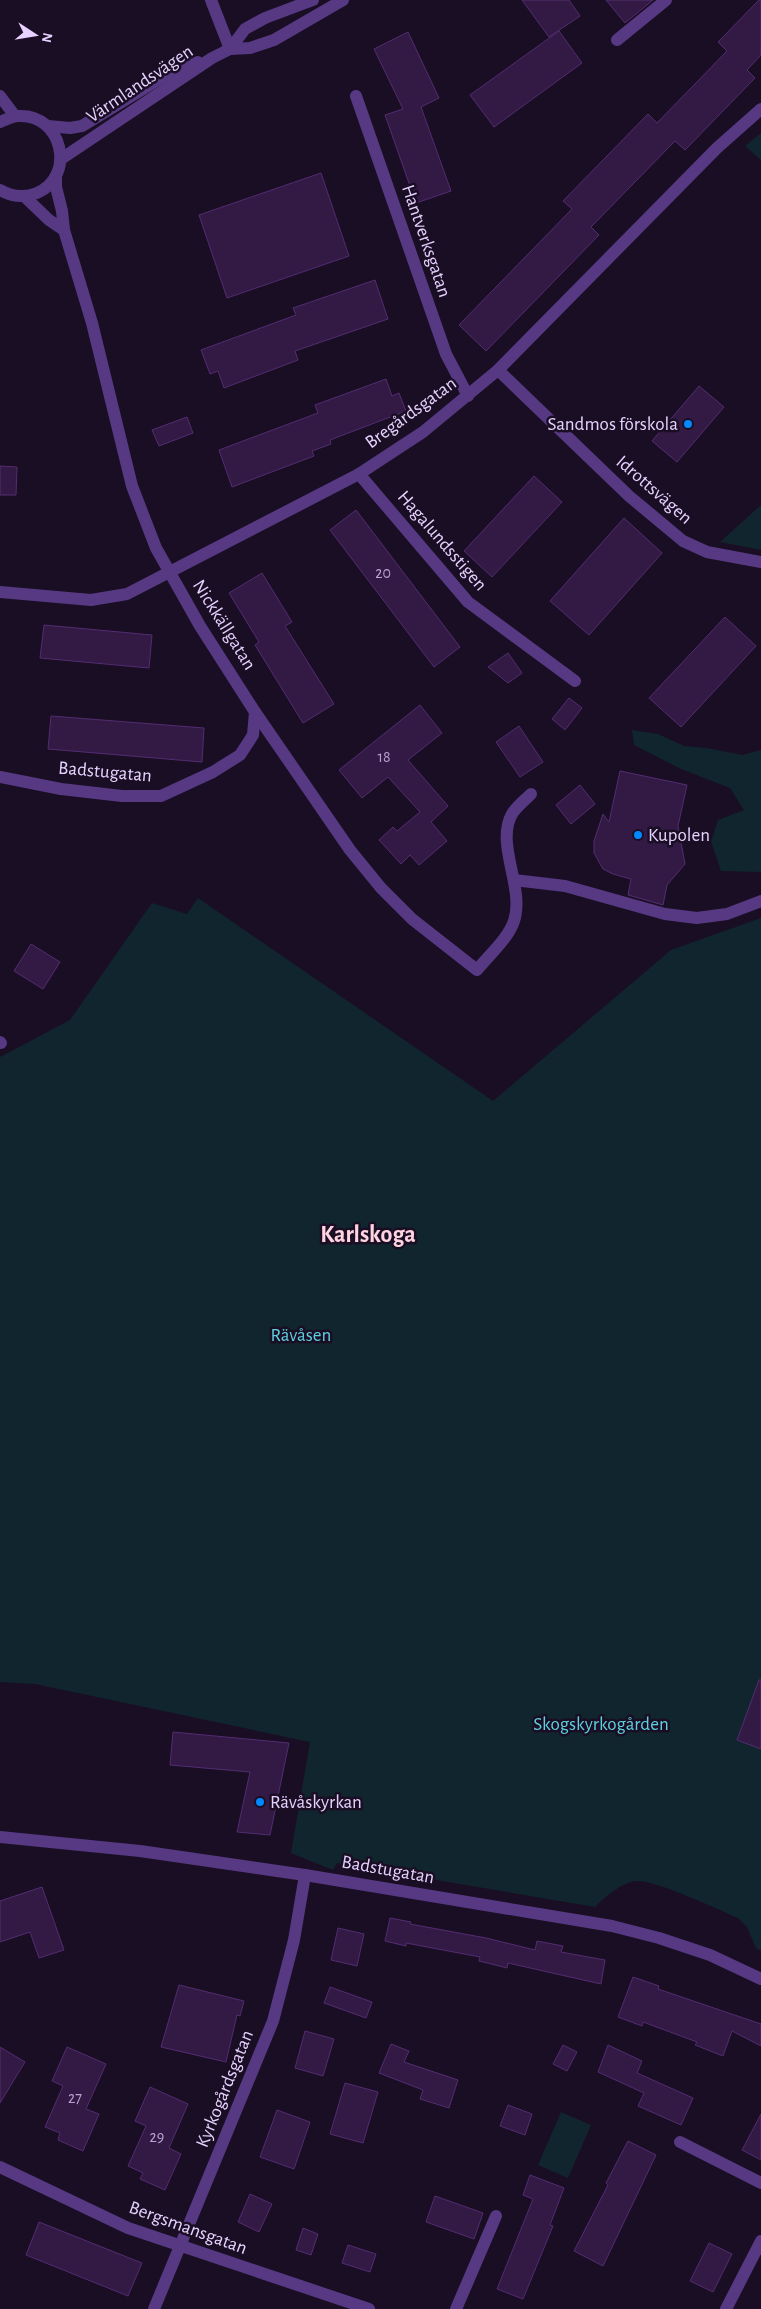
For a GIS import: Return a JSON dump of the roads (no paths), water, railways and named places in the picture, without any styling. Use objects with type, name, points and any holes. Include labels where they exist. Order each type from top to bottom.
[{"type":"street","points":[[211,0],[230,49]]},
{"type":"street","points":[[230,49],[245,29],[265,18],[314,0]]},
{"type":"street","points":[[212,58],[230,49],[250,48],[274,40],[344,0]]},
{"type":"street","points":[[618,40],[666,0]]},
{"type":"street","name":"Värmlandsvägen","points":[[15,116],[32,118],[48,126],[70,128],[82,126],[174,70],[212,58]]},
{"type":"street","name":"Värmlandsvägen","points":[[62,158],[212,58]]},
{"type":"street","points":[[0,96],[15,116],[0,122]]},
{"type":"street","name":"Hantverksgatan","points":[[356,96],[446,354],[468,396]]},
{"type":"street","name":"Bregårdsgatan","points":[[0,592],[91,600],[127,594],[359,474],[423,432],[498,370],[717,148],[761,109]]},
{"type":"street","points":[[0,203],[43,190],[56,176],[62,158],[60,146],[48,126]]},
{"type":"street","name":"Nickkällgatan","points":[[56,176],[64,230],[92,323],[132,486],[156,548],[169,573],[255,712],[315,802],[381,888],[412,919],[477,970],[510,929],[514,920],[517,902],[514,880]]},
{"type":"street","points":[[0,190],[19,196],[64,230]]},
{"type":"street","name":"Idrottsvägen","points":[[498,370],[629,496],[683,541],[707,552],[761,562]]},
{"type":"street","name":"Hagalundsstigen","points":[[359,474],[468,602],[575,681]]},
{"type":"street","name":"Badstugatan","points":[[0,777],[61,789],[122,796],[161,796],[213,772],[240,755],[253,735],[255,712]]},
{"type":"street","points":[[531,794],[511,816],[507,829],[507,842],[514,880],[565,886],[666,914],[697,918],[727,914],[761,901]]},
{"type":"street","name":"Badstugatan","points":[[0,1837],[140,1851],[305,1875],[612,1926],[659,1938],[710,1955],[761,1979]]},
{"type":"street","name":"Kyrkogårdsgatan","points":[[154,2309],[273,2021],[294,1940],[305,1875]]},
{"type":"street","points":[[680,2142],[761,2183]]},
{"type":"street","name":"Bergsmansgatan","points":[[0,2167],[128,2228],[369,2309]]},
{"type":"street","points":[[456,2309],[496,2216]]},
{"type":"street","points":[[726,2309],[761,2241]]},
{"type":"place","name":"Sandmos förskola","points":[[688,424]]},
{"type":"place","name":"Kupolen","points":[[638,835]]},
{"type":"place","name":"Rävåskyrkan","points":[[260,1802]]},
{"type":"district","name":"Karlskoga","points":[[368,1235]]},
{"type":"park label","name":"Rävåsen","points":[[301,1335]]},
{"type":"park label","name":"Skogskyrkogården","points":[[601,1724]]}]
